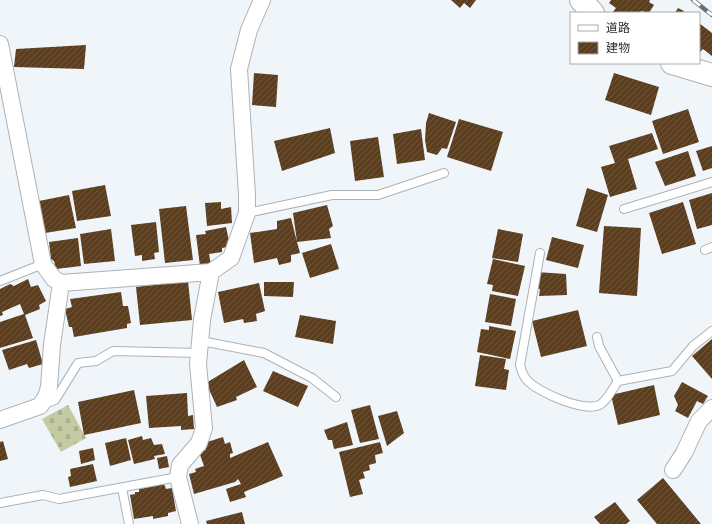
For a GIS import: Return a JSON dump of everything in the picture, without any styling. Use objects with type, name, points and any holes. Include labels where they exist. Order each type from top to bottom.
[{"type":"main road","points":[[581,0],[592,12]]},
{"type":"main road","points":[[675,64],[712,75]]},
{"type":"street","points":[[0,44],[42,264],[54,279],[61,283],[211,272],[231,258],[247,213],[239,69],[249,30],[262,0]]},
{"type":"street","points":[[190,524],[178,477],[180,465],[199,442],[204,428],[198,364],[202,320],[211,272]]},
{"type":"street","points":[[0,420],[40,406],[46,397],[49,387],[52,345],[61,283]]},
{"type":"street","points":[[673,470],[684,453],[699,421],[712,408]]},
{"type":"lane","points":[[247,213],[332,195],[378,195],[444,173]]},
{"type":"lane","points":[[624,210],[712,182]]},
{"type":"lane","points":[[540,253],[520,365],[525,378],[535,388],[553,398],[592,407],[602,404],[618,382],[672,371],[693,346],[712,331]]},
{"type":"lane","points":[[0,282],[42,264]]},
{"type":"lane","points":[[597,337],[599,346],[618,382]]},
{"type":"lane","points":[[40,406],[55,400],[78,363],[96,361],[113,351],[200,347],[264,354],[312,378],[336,397]]},
{"type":"lane","points":[[0,502],[43,495],[59,499],[178,477]]},
{"type":"lane","points":[[122,488],[129,524]]},
{"type":"green space","points":[[68,405],[86,438],[61,452],[42,419]]},
{"type":"building","points":[[451,0],[476,0],[470,8],[464,3],[460,8]]},
{"type":"building","points":[[611,0],[650,0],[649,2],[654,5],[650,12],[613,12],[616,8],[609,3]]},
{"type":"building","points":[[678,8],[684,11],[683,12],[676,12]]},
{"type":"building","points":[[700,24],[712,33],[712,56],[703,49],[700,52]]},
{"type":"building","points":[[86,45],[84,69],[14,67],[16,49]]},
{"type":"building","points":[[254,73],[278,75],[276,107],[252,105]]},
{"type":"building","points":[[614,73],[659,87],[651,115],[605,100]]},
{"type":"building","points":[[688,109],[699,142],[663,154],[652,121]]},
{"type":"building","points":[[429,113],[456,122],[447,149],[442,148],[437,155],[427,152],[425,140],[426,123]]},
{"type":"building","points":[[459,119],[503,132],[491,171],[447,157]]},
{"type":"building","points":[[330,128],[335,153],[282,171],[274,141]]},
{"type":"building","points":[[421,129],[425,160],[397,164],[393,134]]},
{"type":"building","points":[[652,133],[658,149],[628,159],[637,189],[610,197],[601,167],[615,163],[609,146]]},
{"type":"building","points":[[378,137],[384,177],[355,181],[350,141]]},
{"type":"building","points":[[712,146],[712,168],[703,171],[696,151]]},
{"type":"building","points":[[688,151],[696,176],[665,186],[655,162]]},
{"type":"building","points":[[105,185],[111,216],[77,221],[72,191]]},
{"type":"building","points":[[587,188],[608,195],[597,232],[576,226]]},
{"type":"building","points":[[712,193],[712,225],[697,229],[689,200]]},
{"type":"building","points":[[69,195],[76,228],[45,233],[39,201]]},
{"type":"building","points":[[221,202],[221,209],[231,207],[232,223],[207,226],[205,203]]},
{"type":"building","points":[[683,202],[696,244],[662,254],[649,213]]},
{"type":"building","points":[[327,205],[333,226],[329,229],[331,238],[297,242],[293,213]]},
{"type":"building","points":[[186,206],[193,260],[165,263],[159,209]]},
{"type":"building","points":[[291,218],[300,253],[291,255],[291,262],[279,265],[277,258],[254,263],[250,233],[277,229],[277,221]]},
{"type":"building","points":[[156,222],[159,252],[154,253],[155,259],[142,261],[142,255],[135,256],[131,225]]},
{"type":"building","points":[[604,226],[641,228],[637,296],[599,293]]},
{"type":"building","points":[[226,227],[229,241],[227,242],[227,247],[222,248],[222,252],[209,254],[211,265],[200,266],[196,235],[206,234],[205,231]]},
{"type":"building","points":[[111,229],[115,261],[84,264],[80,234]]},
{"type":"building","points":[[498,229],[523,234],[518,262],[492,258]]},
{"type":"building","points":[[552,237],[584,245],[578,268],[546,260]]},
{"type":"building","points":[[78,238],[81,266],[56,269],[54,261],[51,259],[49,242]]},
{"type":"building","points":[[331,244],[339,269],[310,278],[302,253]]},
{"type":"building","points":[[493,259],[525,266],[518,296],[492,291],[493,285],[487,284]]},
{"type":"building","points":[[536,272],[566,274],[567,295],[539,296],[540,289],[536,289]]},
{"type":"building","points":[[28,279],[31,287],[38,285],[46,301],[39,305],[40,309],[25,315],[33,338],[0,348],[0,322],[24,314],[20,304],[2,312],[3,315],[0,316],[0,289],[10,284],[14,286]]},
{"type":"building","points":[[188,281],[192,320],[140,325],[136,287]]},
{"type":"building","points":[[264,282],[294,282],[293,297],[264,296]]},
{"type":"building","points":[[259,283],[265,311],[256,314],[257,321],[244,323],[243,319],[224,323],[218,292]]},
{"type":"building","points":[[121,292],[123,306],[128,306],[131,323],[127,324],[127,328],[74,337],[72,327],[69,327],[65,309],[72,307],[70,299]]},
{"type":"building","points":[[490,294],[516,299],[511,326],[485,322]]},
{"type":"building","points":[[578,310],[587,346],[541,357],[532,321]]},
{"type":"building","points":[[300,315],[336,321],[333,344],[295,337]]},
{"type":"building","points":[[489,326],[516,331],[510,359],[477,352],[481,329],[489,330]]},
{"type":"building","points":[[712,339],[712,379],[692,356]]},
{"type":"building","points":[[36,340],[43,364],[29,368],[27,364],[9,370],[2,350]]},
{"type":"building","points":[[480,355],[506,359],[504,369],[509,370],[506,390],[475,386]]},
{"type":"building","points":[[244,360],[257,387],[236,397],[237,400],[217,407],[206,383]]},
{"type":"building","points":[[273,371],[308,386],[298,407],[263,391]]},
{"type":"building","points":[[682,382],[708,396],[703,404],[697,401],[688,418],[675,411],[678,405],[674,396]]},
{"type":"building","points":[[654,385],[660,415],[618,425],[611,395]]},
{"type":"building","points":[[134,390],[141,423],[84,435],[78,402]]},
{"type":"building","points":[[187,393],[188,416],[193,415],[194,429],[181,430],[181,426],[149,428],[146,396]]},
{"type":"building","points":[[370,405],[379,439],[360,443],[351,410]]},
{"type":"building","points":[[397,411],[404,433],[387,446],[378,416]]},
{"type":"building","points":[[347,422],[353,445],[334,449],[332,440],[328,440],[324,430]]},
{"type":"building","points":[[142,436],[143,440],[151,438],[154,445],[162,444],[165,454],[154,456],[155,459],[134,464],[128,440]]},
{"type":"building","points":[[223,437],[225,444],[230,442],[233,453],[230,454],[230,458],[268,442],[283,476],[244,492],[246,497],[230,502],[226,489],[241,484],[238,479],[235,482],[194,494],[189,474],[196,472],[195,469],[204,466],[199,452],[206,450],[204,443]]},
{"type":"building","points":[[126,438],[131,460],[110,466],[105,443]]},
{"type":"building","points":[[3,441],[8,459],[0,461],[0,442]]},
{"type":"building","points":[[380,442],[383,453],[375,455],[376,463],[369,465],[370,470],[363,472],[365,478],[359,480],[363,494],[350,497],[339,452]]},
{"type":"building","points":[[93,448],[95,460],[81,464],[79,451]]},
{"type":"building","points":[[167,456],[169,467],[159,469],[157,458]]},
{"type":"building","points":[[93,464],[97,481],[70,487],[68,477],[71,476],[70,469]]},
{"type":"building","points":[[663,478],[701,524],[657,524],[637,500]]},
{"type":"building","points":[[164,484],[166,489],[172,488],[176,511],[168,513],[168,516],[153,519],[153,516],[134,519],[130,495],[135,494],[135,492],[139,492],[139,489]]},
{"type":"building","points":[[615,502],[630,521],[626,524],[600,524],[594,517]]},
{"type":"building","points":[[242,512],[245,524],[207,524],[206,521]]},
{"type":"railway","points":[[693,0],[712,15]]}]
